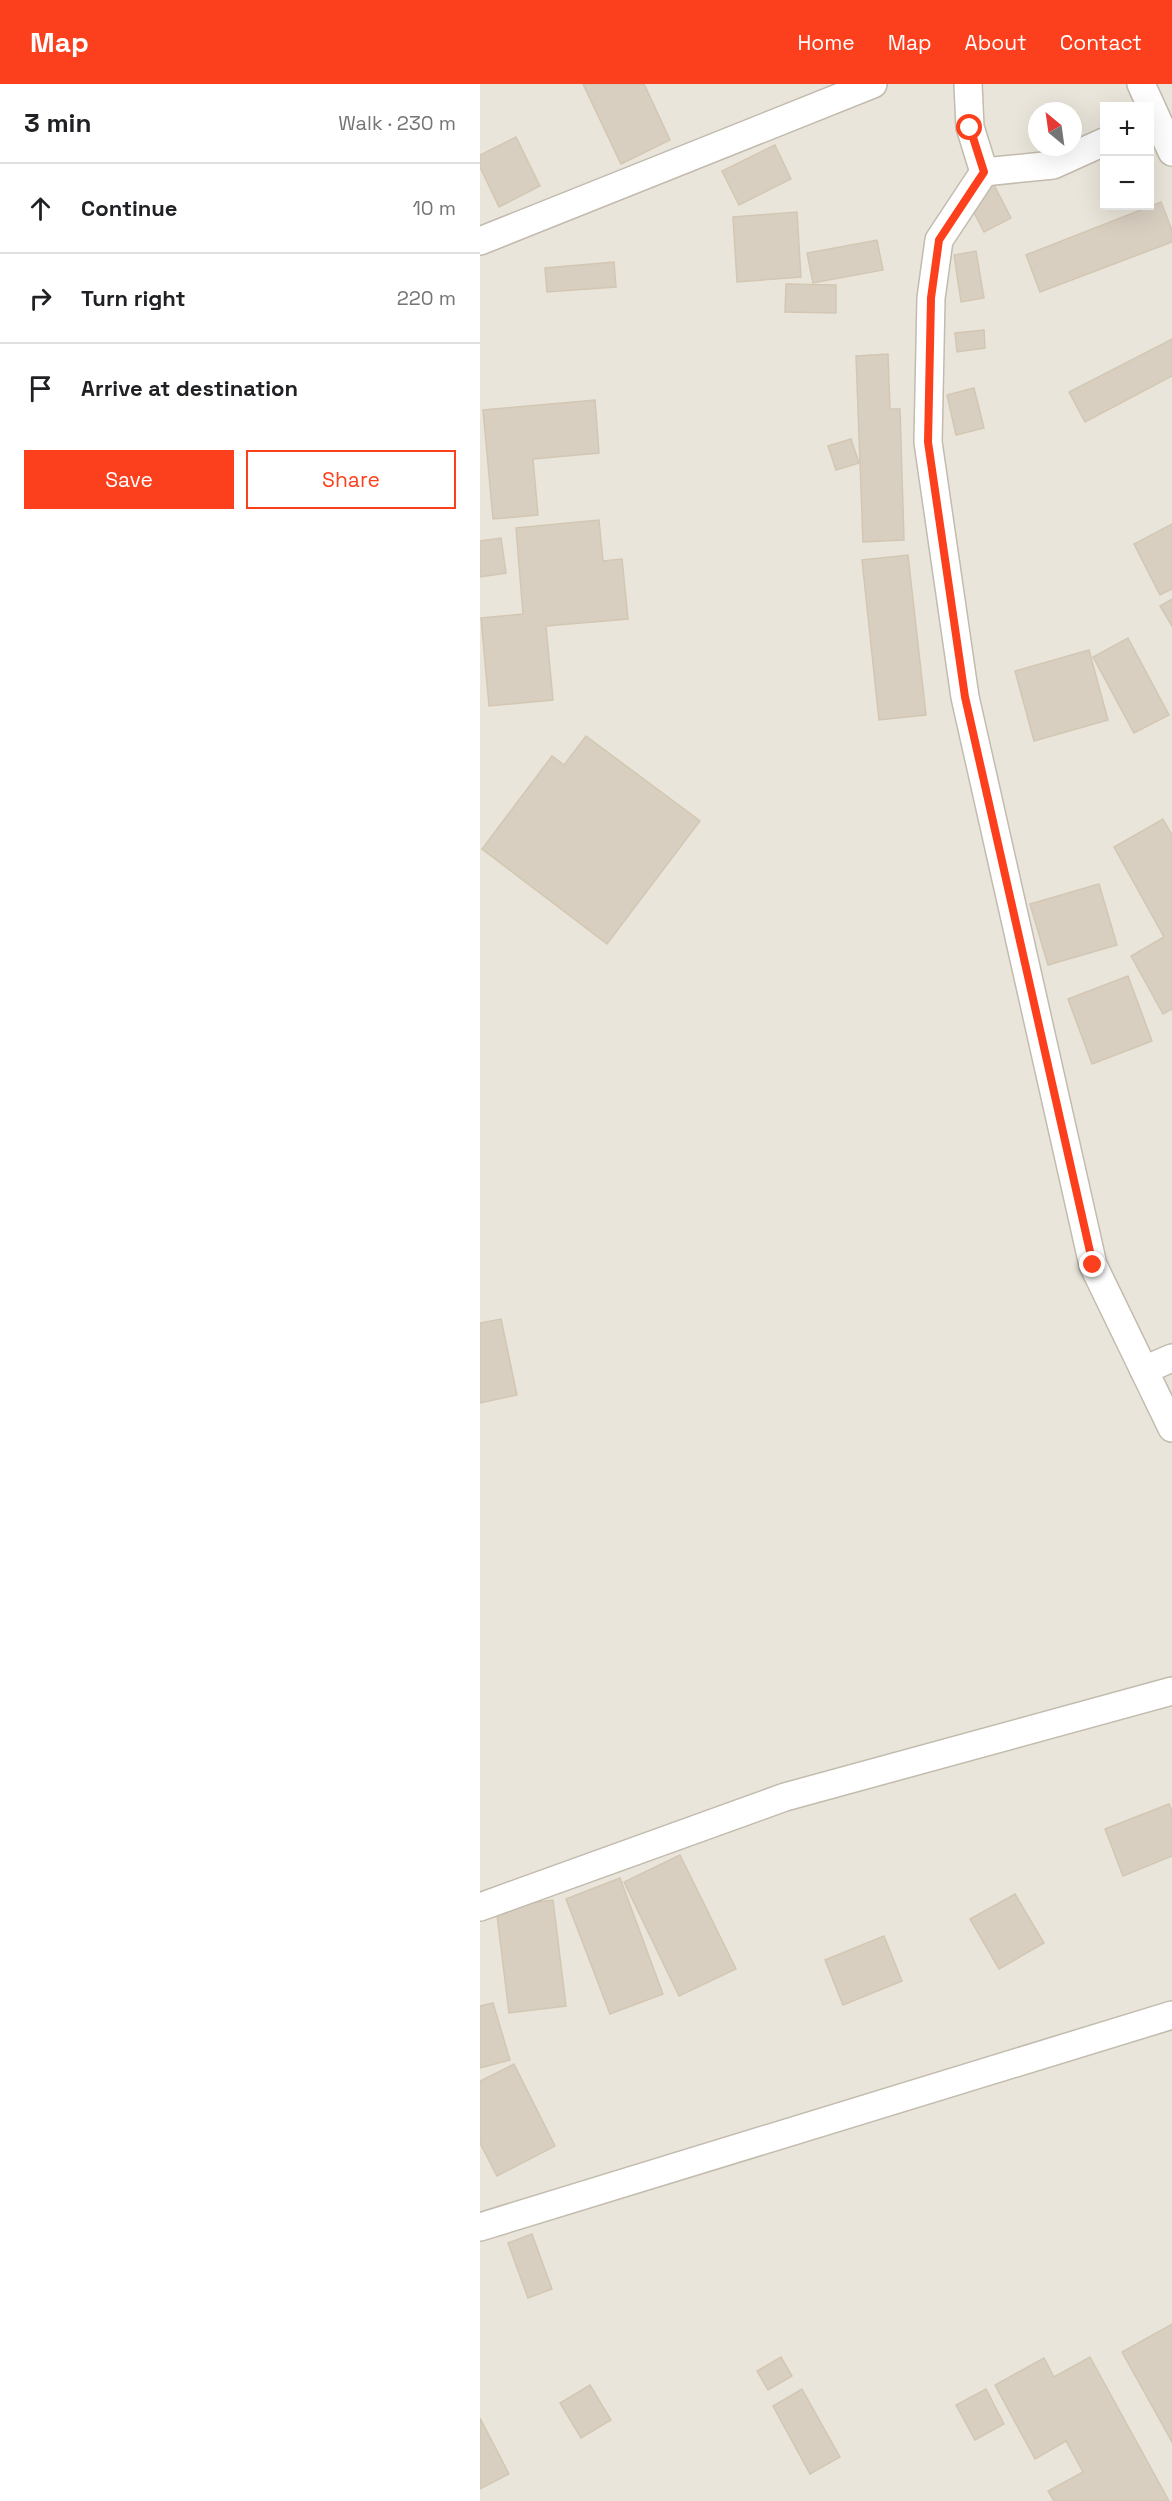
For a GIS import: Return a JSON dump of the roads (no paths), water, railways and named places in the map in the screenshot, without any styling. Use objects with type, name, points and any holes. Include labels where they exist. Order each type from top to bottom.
[{"type":"street","points":[[480,241],[873,84]]},
{"type":"street","points":[[968,84],[970,128],[984,172]]},
{"type":"street","points":[[1142,84],[1160,118],[1172,152]]},
{"type":"street","points":[[984,172],[1053,165],[1100,144]]},
{"type":"street","points":[[984,172],[939,240],[931,298],[928,442],[965,697],[1093,1265],[1172,1428]]},
{"type":"street","points":[[1144,1370],[1172,1358]]},
{"type":"street","points":[[480,1907],[785,1797],[1172,1691]]},
{"type":"street","points":[[480,2227],[1172,2015]]}]
